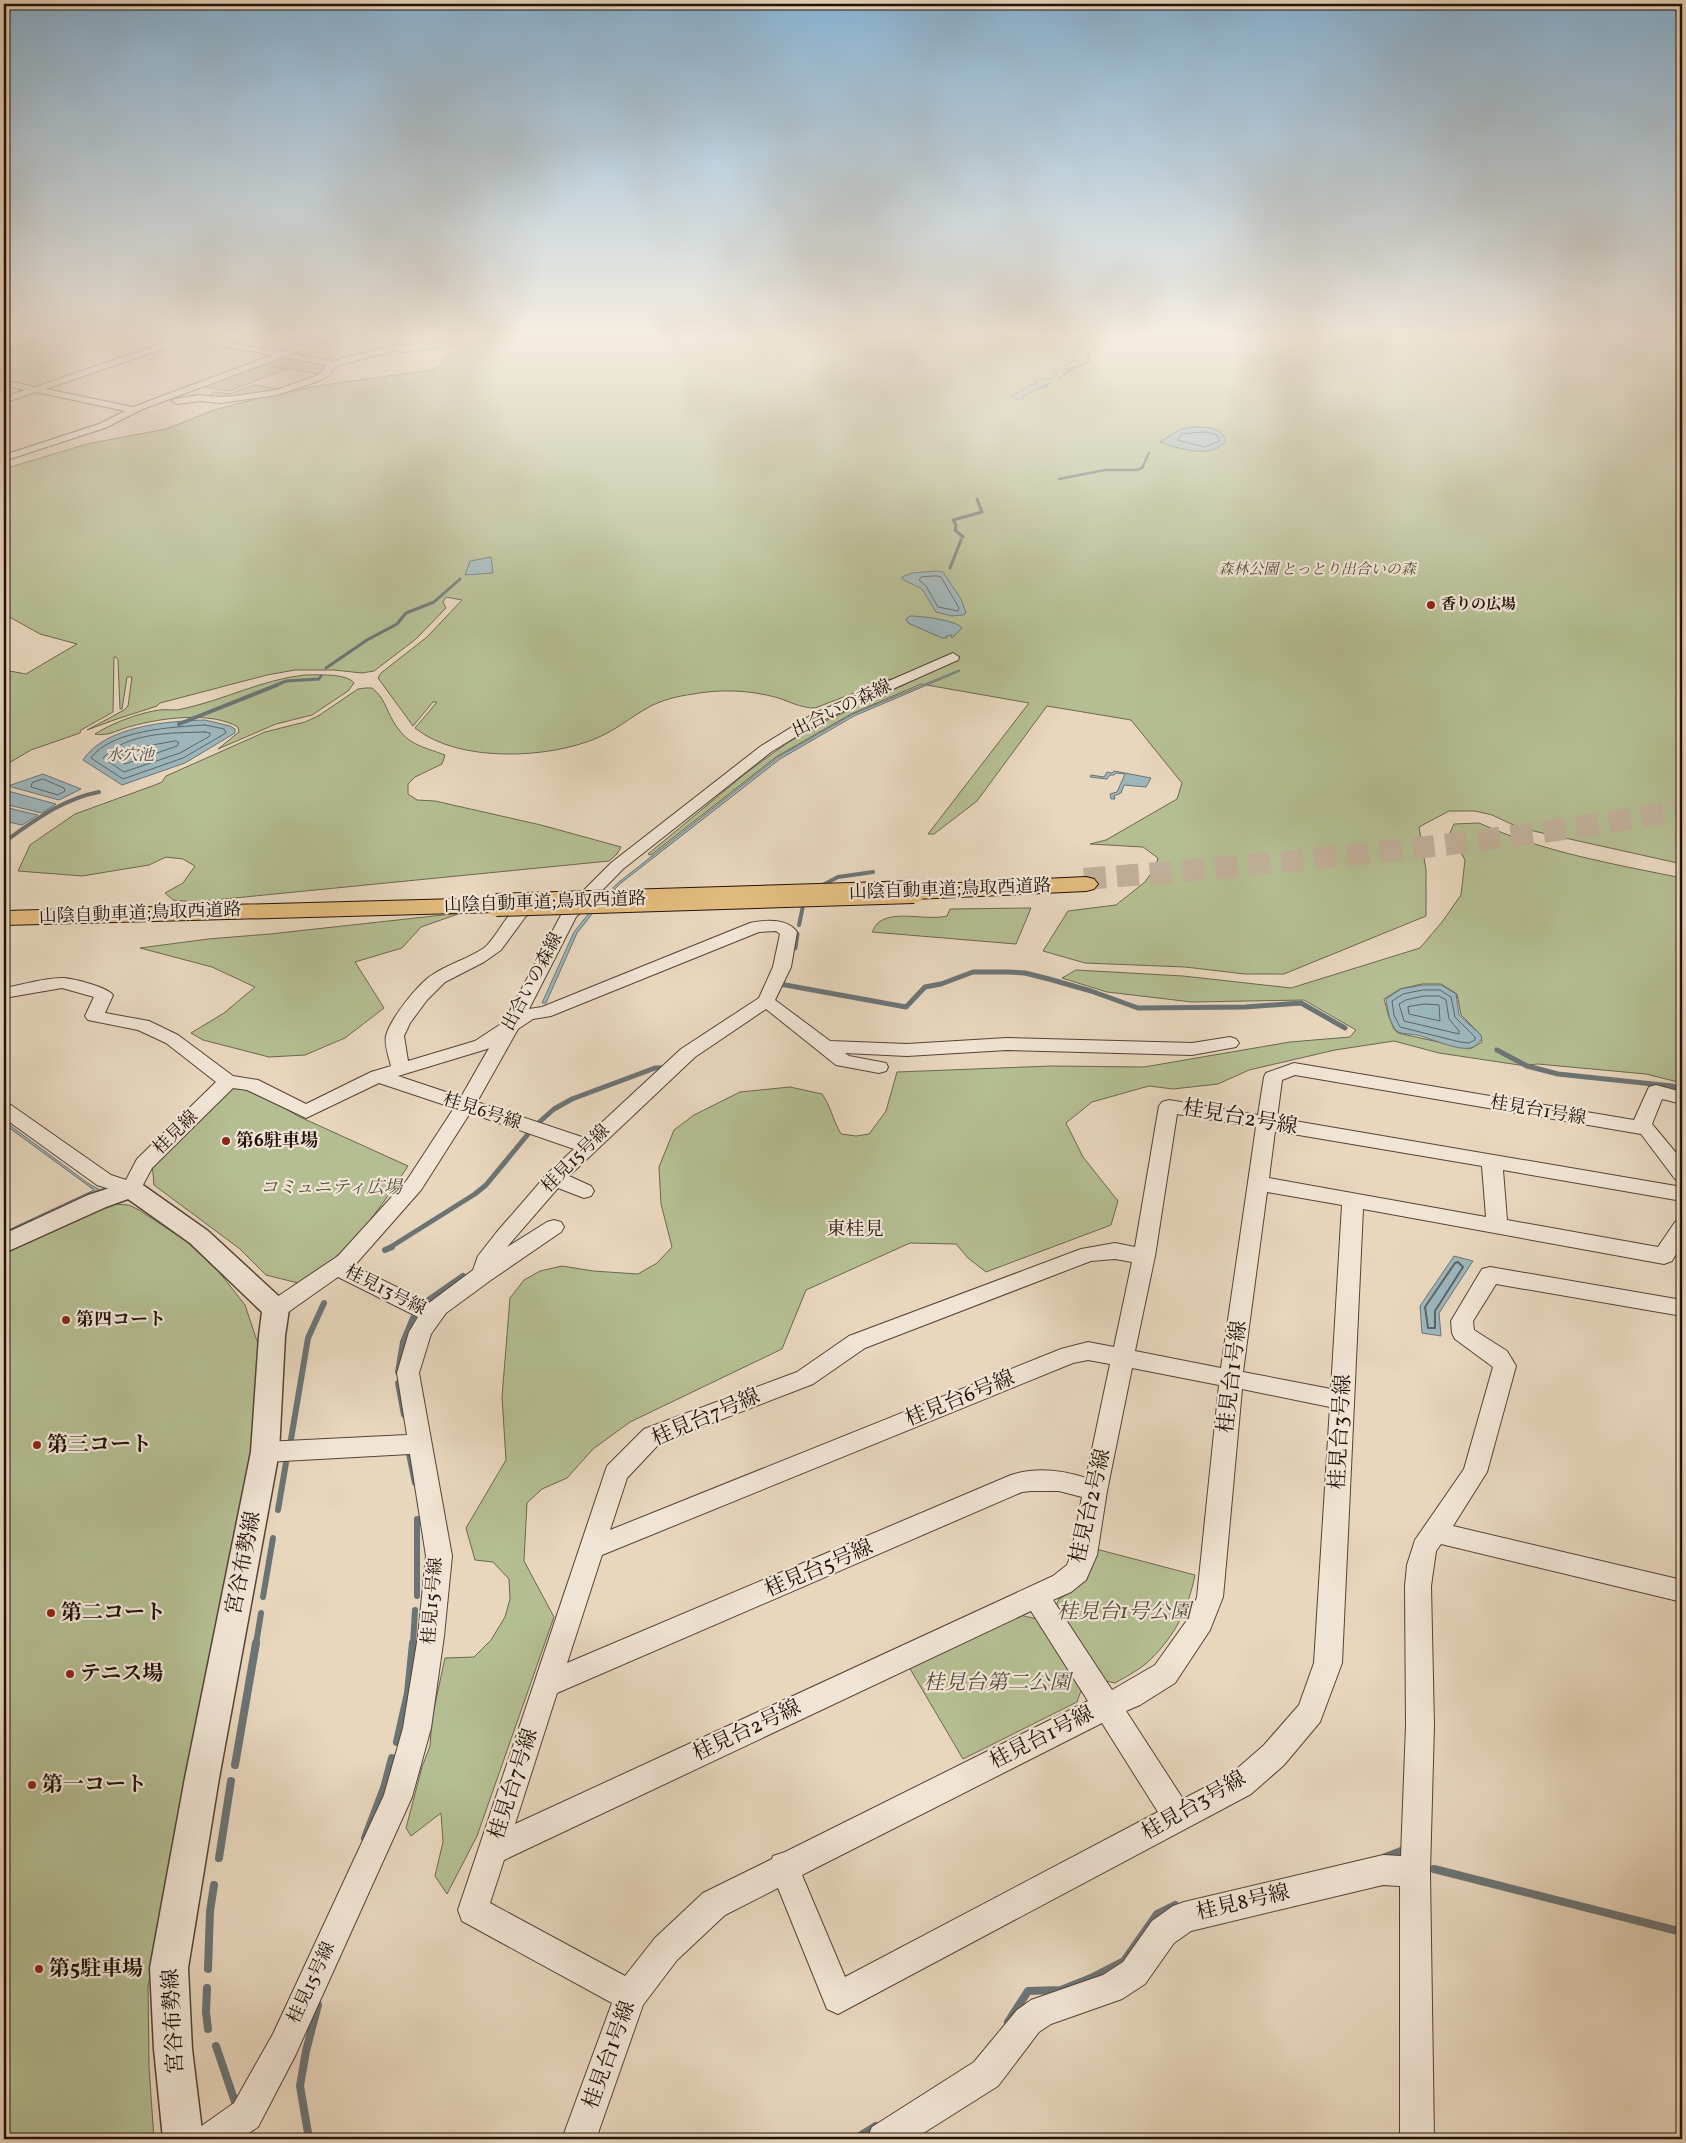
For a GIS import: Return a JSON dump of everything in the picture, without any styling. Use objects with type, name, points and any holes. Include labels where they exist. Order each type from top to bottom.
[{"type":"highway","name":"山陰自動車道;鳥取西道路","points":[[13,915],[913,890],[1085,882]]},
{"type":"street","points":[[4,458],[84,432]]},
{"type":"street","name":"出合いの森線","points":[[276,1309],[346,1261],[414,1185],[465,1106],[511,1025],[569,915],[617,866],[766,749],[818,716],[954,657]]},
{"type":"street","points":[[401,1069],[395,1036],[400,1024],[437,980],[490,951],[504,937],[516,915],[526,908],[569,915]]},
{"type":"street","points":[[4,993],[62,983],[85,988],[104,995],[94,1016],[143,1025],[172,1039],[228,1082],[251,1084],[306,1112],[378,1076],[481,1045],[528,1014],[545,1012],[756,927],[779,926],[789,932],[782,967],[766,1001],[843,1062],[879,1067]]},
{"type":"street","name":"桂見15号線","points":[[212,2139],[246,2115],[284,2045],[398,1797],[417,1728],[431,1636],[439,1556],[408,1374],[420,1332],[438,1307],[483,1274],[486,1261],[503,1238],[555,1178],[588,1146],[688,1053],[766,1001]]},
{"type":"street","points":[[826,1048],[907,1050],[1007,1044],[1192,1049],[1230,1042]]},
{"type":"street","name":"桂見台1号線","points":[[580,2139],[630,1996],[666,1949],[714,1904],[1106,1706],[1130,1696],[1165,1674],[1201,1622],[1210,1597],[1231,1378],[1273,1077],[1294,1069],[1640,1128]]},
{"type":"street","name":"桂見6号線","points":[[378,1076],[588,1146]]},
{"type":"street","name":"桂見線","points":[[131,1188],[144,1164],[228,1082]]},
{"type":"street","points":[[1682,1098],[1656,1091],[1640,1128],[1647,1129],[1682,1174]]},
{"type":"street","name":"桂見台2号線","points":[[492,1850],[1062,1584],[1077,1572],[1084,1555],[1144,1256],[1169,1106],[1682,1194]]},
{"type":"street","points":[[4,1109],[104,1180],[131,1188],[199,1236],[276,1309]]},
{"type":"street","points":[[1492,1160],[1497,1227]]},
{"type":"street","points":[[555,1178],[584,1191]]},
{"type":"street","points":[[1258,1184],[1664,1256],[1682,1227]]},
{"type":"street","points":[[4,1244],[97,1201],[131,1188]]},
{"type":"street","name":"桂見台3号線","points":[[784,1867],[838,1998],[1240,1784],[1274,1755],[1310,1713],[1328,1663],[1353,1201]]},
{"type":"street","points":[[483,1274],[554,1227]]},
{"type":"street","name":"桂見台7号線","points":[[492,1850],[616,1473],[652,1436],[805,1378],[857,1342],[1089,1254],[1115,1251],[1144,1256]]},
{"type":"street","name":"桂見13号線","points":[[337,1267],[433,1315]]},
{"type":"street","points":[[1418,2139],[1415,1872],[1420,1725],[1418,1586],[1420,1565],[1424,1548],[1475,1472],[1505,1366],[1500,1357],[1492,1351],[1477,1345],[1463,1333],[1462,1321],[1490,1275],[1682,1308]]},
{"type":"street","name":"宮谷布勢線","points":[[183,2139],[173,2049],[169,1968],[202,1778],[265,1452],[272,1336],[276,1309]]},
{"type":"street","name":"桂見台6号線","points":[[592,1548],[1068,1355],[1088,1352],[1343,1400]]},
{"type":"street","points":[[265,1452],[420,1444]]},
{"type":"street","name":"桂見台5号線","points":[[546,1685],[1020,1482],[1063,1480],[1096,1491]]},
{"type":"street","points":[[1434,1532],[1682,1591]]},
{"type":"street","points":[[1036,1596],[1178,1817]]},
{"type":"street","points":[[492,1850],[473,1910],[630,1996]]},
{"type":"street","name":"桂見8号線","points":[[884,2139],[986,2074],[1028,2021],[1042,2011],[1111,1988],[1134,1973],[1163,1932],[1184,1917],[1383,1870],[1415,1872]]},
{"type":"green space","name":"森林公園 とっとり出合いの森","points":[[150,432],[1682,432],[1682,864],[1520,828],[1492,815],[1475,811],[1449,811],[1419,827],[1426,870],[1426,916],[1284,974],[1245,974],[1185,967],[1085,963],[1043,951],[1068,911],[1116,905],[1145,882],[1155,868],[1158,858],[1143,847],[1090,844],[1106,840],[1177,799],[1182,783],[1131,720],[1047,706],[977,801],[934,834],[928,834],[1029,703],[921,684],[851,714],[776,757],[651,855],[648,854],[746,773],[787,743],[821,723],[910,682],[890,679],[815,708],[799,706],[765,695],[744,692],[713,691],[687,695],[654,705],[604,735],[577,745],[529,753],[479,752],[455,747],[433,739],[415,728],[437,702],[433,702],[413,726],[378,678],[381,673],[427,637],[462,600],[446,597],[443,602],[446,608],[416,639],[374,671],[362,673],[334,670],[295,670],[267,675],[160,703],[157,706],[87,730],[128,706],[132,677],[127,677],[122,709],[120,709],[118,660],[114,657],[113,712],[81,730],[80,733],[31,750],[4,766],[4,670],[26,674],[77,644],[40,634],[4,615],[4,469],[87,444]]},
{"type":"green space","points":[[304,675],[338,676],[354,683],[348,691],[312,715],[276,724],[218,749],[239,732],[238,727],[214,719],[186,718],[132,726],[109,734],[95,734],[117,722],[143,713],[182,709],[273,681]]},
{"type":"green space","points":[[372,688],[379,695],[398,729],[409,740],[445,755],[442,764],[415,777],[408,784],[408,794],[417,800],[435,801],[541,825],[621,847],[617,854],[609,861],[194,902],[173,900],[165,893],[183,883],[195,866],[183,859],[166,857],[149,865],[82,876],[18,871],[30,845],[75,814],[162,782],[166,776],[265,732],[305,722],[318,716],[358,689]]},
{"type":"green space","points":[[1479,823],[1528,842],[1553,849],[1682,878],[1682,1083],[1646,1074],[1538,1064],[1527,1065],[1495,1048],[1526,1066],[1439,1053],[1394,1041],[1335,1050],[1249,1070],[1218,1084],[1173,1089],[1149,1086],[1092,1102],[1066,1123],[1083,1157],[1118,1201],[1111,1225],[986,1272],[968,1258],[956,1244],[910,1243],[806,1290],[782,1349],[630,1422],[593,1449],[567,1478],[542,1489],[527,1503],[524,1561],[554,1617],[477,1836],[447,1894],[435,1876],[443,1842],[441,1813],[411,1836],[406,1828],[422,1767],[430,1746],[432,1718],[445,1658],[474,1657],[491,1640],[505,1617],[510,1599],[509,1579],[493,1562],[475,1560],[466,1528],[506,1460],[502,1397],[510,1298],[524,1280],[540,1271],[562,1266],[593,1271],[638,1274],[657,1263],[672,1247],[661,1204],[659,1167],[674,1130],[694,1115],[740,1092],[790,1087],[822,1094],[828,1103],[841,1134],[856,1136],[869,1134],[886,1111],[897,1072],[1051,1066],[1144,1067],[1290,1042],[1350,1037],[1356,1030],[1304,1000],[1192,1002],[1107,992],[1062,978],[1076,970],[1183,976],[1291,988],[1420,948],[1461,895],[1465,860],[1450,833],[1454,824]],"holes":[[[1422,984],[1441,984],[1457,994],[1461,1015],[1480,1034],[1482,1042],[1470,1049],[1398,1033],[1394,1029],[1384,999],[1400,989]]]},
{"type":"green space","points":[[1031,908],[1016,944],[872,932],[879,922],[894,917],[947,916],[950,909]]},
{"type":"green space","points":[[461,913],[421,927],[402,948],[355,962],[384,1008],[345,1038],[305,1055],[269,1057],[203,1040],[191,1033],[224,1013],[255,987],[212,967],[140,948],[208,939]]},
{"type":"green space","name":"コミュニティ広場","points":[[249,1088],[300,1117],[408,1166],[382,1205],[342,1252],[322,1268],[298,1283],[266,1275],[240,1249],[154,1185],[152,1162],[231,1089]]},
{"type":"green space","points":[[113,1204],[129,1205],[139,1210],[185,1240],[219,1272],[245,1305],[259,1347],[255,1435],[148,1986],[149,2067],[154,2139],[4,2139],[4,1251],[91,1209]]},
{"type":"green space","name":"桂見台1号公園","points":[[1096,1549],[1195,1575],[1185,1610],[1160,1650],[1147,1663],[1115,1683],[1101,1680],[1054,1610],[1059,1599],[1079,1586],[1085,1579],[1092,1568]]},
{"type":"green space","name":"桂見台第二公園","points":[[1020,1615],[1037,1619],[1082,1688],[1077,1702],[963,1759],[909,1667]]},
{"type":"water","points":[[1176,432],[1220,432],[1226,441],[1213,450],[1204,451],[1185,450],[1160,442]]},
{"type":"water","points":[[491,557],[493,573],[465,575],[470,561]]},
{"type":"water","points":[[943,572],[961,599],[966,613],[963,615],[952,616],[936,612],[922,589],[902,579],[902,577],[912,573]]},
{"type":"water","points":[[910,616],[946,621],[962,628],[952,638],[951,635],[946,636],[947,638],[942,638],[908,623],[906,619]]},
{"type":"water","points":[[959,670],[854,716],[780,759],[621,883],[601,902],[599,901],[619,882],[778,757],[853,714]]},
{"type":"water","name":"水穴池","points":[[205,720],[230,726],[235,729],[235,733],[185,763],[122,785],[83,760],[93,749],[106,740],[122,733],[156,724]]},
{"type":"water","points":[[1114,771],[1151,778],[1146,787],[1124,785],[1121,793],[1114,796],[1115,799],[1111,799],[1110,794],[1117,792],[1125,774],[1116,773],[1110,775],[1107,779],[1090,777],[1091,775],[1104,777],[1107,772],[1112,773]]},
{"type":"water","points":[[43,774],[81,789],[59,800],[8,786]]},
{"type":"water","points":[[4,790],[56,804],[42,813],[4,804]]},
{"type":"water","points":[[4,807],[38,815],[22,825],[4,821]]},
{"type":"water","points":[[589,913],[592,914],[577,933],[546,1003],[542,1003],[574,932]]},
{"type":"water","points":[[1423,985],[1441,985],[1456,994],[1459,1015],[1482,1038],[1474,1047],[1458,1048],[1417,1035],[1400,1033],[1395,1029],[1389,1017],[1386,999],[1401,989]]},
{"type":"water","points":[[4,1121],[89,1184],[100,1190],[98,1195],[4,1238],[4,1232],[94,1190],[4,1124]]},
{"type":"water","points":[[1454,1256],[1473,1261],[1439,1313],[1441,1336],[1422,1333],[1420,1306]]},
{"type":"waterway","points":[[1059,479],[1105,470],[1137,470],[1142,468],[1149,453]]},
{"type":"waterway","points":[[963,537],[955,530],[956,525],[953,520],[982,512],[977,499]]},
{"type":"waterway","points":[[950,568],[961,540]]},
{"type":"waterway","points":[[326,668],[367,640],[397,624],[406,613],[434,602],[460,579]]},
{"type":"waterway","points":[[274,686],[286,681],[319,679],[321,676]]},
{"type":"waterway","points":[[179,724],[277,685]]},
{"type":"waterway","points":[[4,842],[61,805],[99,792]]},
{"type":"waterway","points":[[819,887],[838,877],[873,872]]},
{"type":"waterway","points":[[799,925],[804,901]]},
{"type":"waterway","points":[[795,948],[797,934]]},
{"type":"waterway","points":[[780,984],[906,1007],[925,987],[941,984],[973,972],[1025,973],[1091,991],[1138,1008],[1245,1007],[1301,1003],[1345,1028]]},
{"type":"waterway","points":[[1497,1050],[1527,1066],[1558,1074],[1672,1086],[1682,1089]]},
{"type":"waterway","points":[[536,1125],[554,1109],[572,1099],[655,1068],[664,1068]]},
{"type":"waterway","points":[[389,1248],[475,1194],[486,1185],[529,1133]]},
{"type":"waterway","points":[[385,1250],[392,1247]]},
{"type":"waterway","points":[[427,1301],[463,1276]]},
{"type":"waterway","points":[[290,1445],[308,1338],[324,1303]]},
{"type":"waterway","points":[[398,1372],[403,1342],[413,1318]]},
{"type":"waterway","points":[[398,1383],[404,1415]]},
{"type":"waterway","points":[[409,1454],[415,1483]]},
{"type":"waterway","points":[[278,1510],[287,1457]]},
{"type":"waterway","points":[[417,1519],[417,1596]]},
{"type":"waterway","points":[[263,1597],[273,1538]]},
{"type":"waterway","points":[[413,1644],[415,1610]]},
{"type":"waterway","points":[[256,1644],[261,1613]]},
{"type":"waterway","points":[[235,1765],[256,1643]]},
{"type":"waterway","points":[[397,1742],[408,1693],[413,1643]]},
{"type":"waterway","points":[[365,1838],[384,1788],[392,1758]]},
{"type":"waterway","points":[[219,1858],[231,1781]]},
{"type":"waterway","points":[[1383,1858],[1401,1851]]},
{"type":"waterway","points":[[1434,1869],[1682,1932]]},
{"type":"waterway","points":[[208,1969],[210,1911],[214,1885]]},
{"type":"waterway","points":[[1008,2022],[1028,1991],[1061,1990],[1091,1978],[1124,1961],[1157,1914],[1175,1905]]},
{"type":"waterway","points":[[207,1988],[206,2012],[208,2029]]},
{"type":"waterway","points":[[309,2139],[300,2086],[306,2051],[318,2005]]},
{"type":"waterway","points":[[216,2046],[236,2105]]},
{"type":"waterway","points":[[855,2139],[876,2126]]},
{"type":"tunnel","points":[[1084,879],[1384,852],[1533,833],[1682,810]]},
{"type":"place","name":"香りの広場","points":[[1431,605]]},
{"type":"place","name":"第6駐車場","points":[[226,1141]]},
{"type":"place","name":"第四コート","points":[[66,1320]]},
{"type":"place","name":"第三コート","points":[[37,1445]]},
{"type":"place","name":"第二コート","points":[[51,1613]]},
{"type":"place","name":"テニス場","points":[[70,1674]]},
{"type":"place","name":"第一コート","points":[[32,1785]]},
{"type":"place","name":"第5駐車場","points":[[39,1969]]},
{"type":"district","name":"東桂見","points":[[855,1230]]}]
